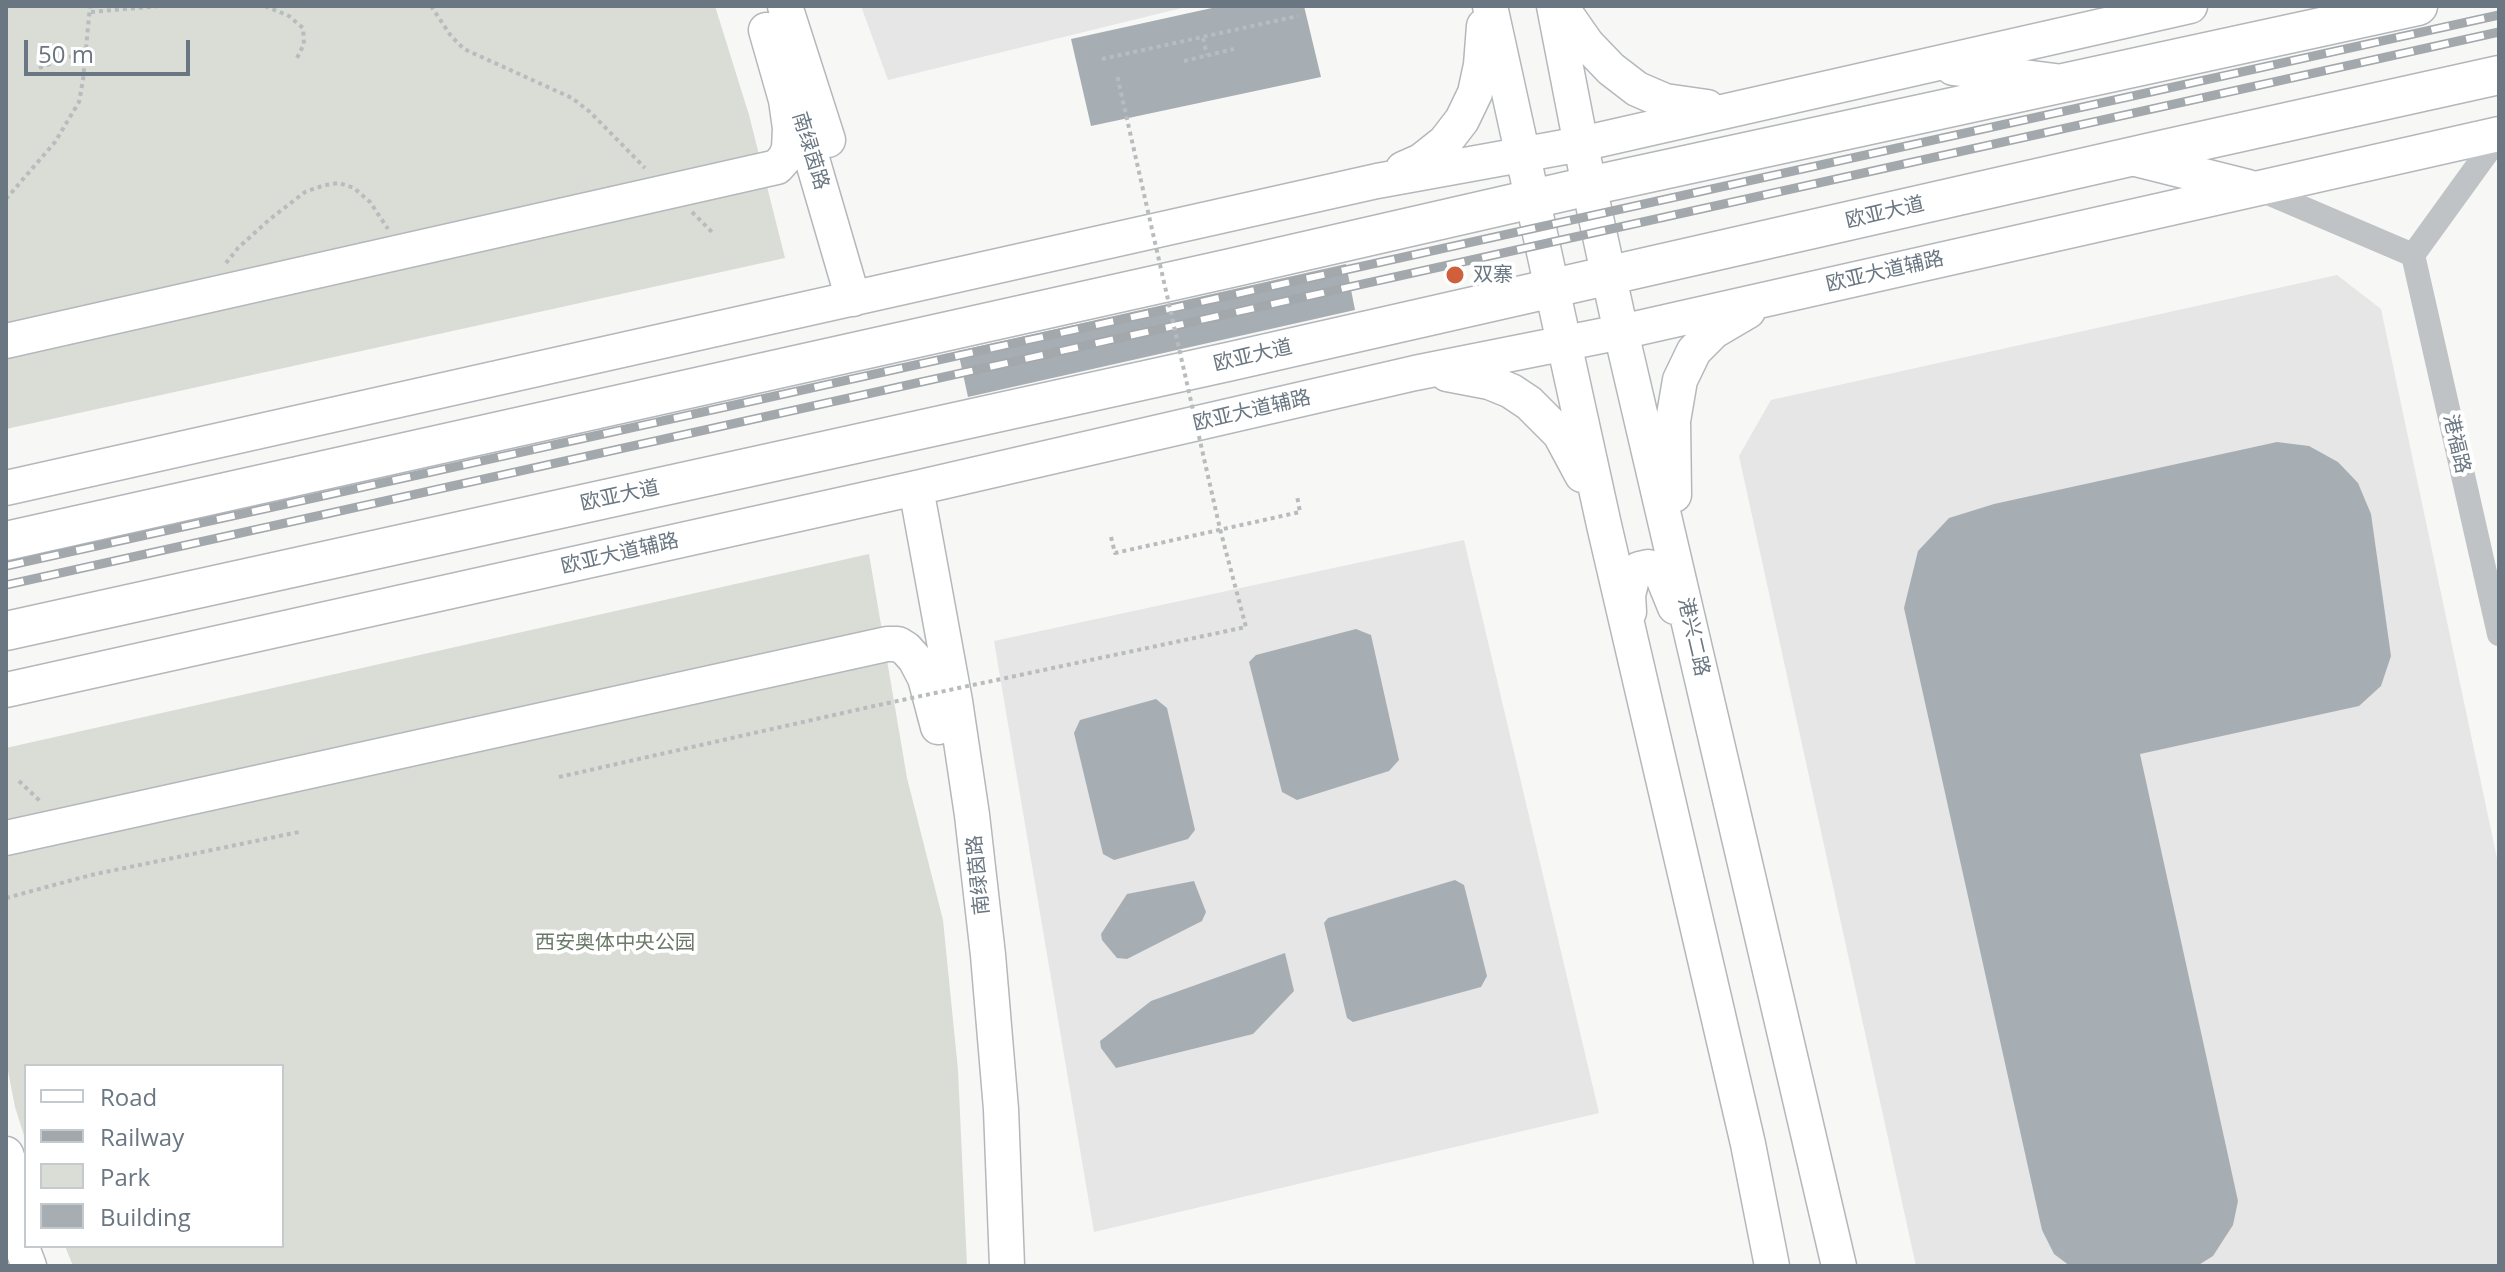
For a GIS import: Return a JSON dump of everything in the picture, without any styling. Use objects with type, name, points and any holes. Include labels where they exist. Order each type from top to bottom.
[{"type":"main road","points":[[6,541],[1533,198],[2418,6]]},
{"type":"main road","name":"欧亚大道","points":[[6,631],[1553,289],[2499,75]]},
{"type":"street","points":[[1377,181],[1421,161],[1445,142],[1462,120],[1475,93],[1481,65],[1484,6]]},
{"type":"street","points":[[1490,6],[1604,525],[1748,1144],[1772,1266]]},
{"type":"street","name":"港兴二路","points":[[1554,6],[1621,332],[1839,1266]]},
{"type":"street","points":[[1563,6],[1587,44],[1611,69],[1637,89],[1665,101],[1701,107],[1760,104]]},
{"type":"street","points":[[6,488],[1377,181],[1581,144],[2180,7]]},
{"type":"street","points":[[6,341],[777,167],[789,149],[790,128],[770,14]]},
{"type":"street","name":"南绿茵路","points":[[770,14],[812,84],[863,297]]},
{"type":"street","points":[[1929,65],[2067,82]]},
{"type":"street","points":[[2128,157],[2256,188],[2413,255],[2499,135]]},
{"type":"street","name":"欧亚大道辅路","points":[[6,690],[908,490],[1415,373],[1621,332],[2499,135]]},
{"type":"street","name":"港福路","points":[[2413,255],[2499,634]]},
{"type":"street","points":[[1677,571],[1673,421],[1680,380],[1694,351],[1714,331],[1745,312],[1794,293]]},
{"type":"street","points":[[1415,373],[1458,374],[1489,382],[1529,403],[1560,434],[1604,525]]},
{"type":"street","name":"南绿茵路","points":[[908,490],[943,773],[960,873],[983,1086],[992,1266]]},
{"type":"street","name":"南绿茵路","points":[[908,490],[955,701],[972,815],[1001,1109],[1007,1266]]},
{"type":"street","points":[[1630,635],[1628,595],[1633,575],[1639,569],[1656,569],[1662,575],[1703,682]]},
{"type":"street","points":[[6,838],[887,644],[898,644],[915,659],[925,678],[938,727]]},
{"type":"street","points":[[6,1154],[24,1205]]},
{"type":"street","points":[[6,1205],[29,1266]]},
{"type":"path","points":[[6,199],[47,152],[70,121],[79,102],[90,9],[160,6]]},
{"type":"path","points":[[265,6],[289,16],[303,28],[304,44],[297,58]]},
{"type":"path","points":[[431,6],[464,49],[555,89],[590,112],[713,233]]},
{"type":"path","points":[[1102,59],[1298,16]]},
{"type":"path","points":[[1203,37],[1207,55]]},
{"type":"path","points":[[1184,61],[1234,49]]},
{"type":"path","points":[[39,68],[84,52]]},
{"type":"path","points":[[559,777],[1246,627],[1220,529],[1117,75]]},
{"type":"path","points":[[225,265],[238,248],[305,192],[339,183],[354,188],[370,202],[399,253]]},
{"type":"path","points":[[1111,537],[1115,553],[1300,512],[1297,496]]},
{"type":"path","points":[[6,898],[91,875],[299,832]]},
{"type":"shaded area","points":[[861,6],[1190,6],[888,80]]},
{"type":"shaded area","points":[[2337,275],[2381,309],[2499,868],[2499,1266],[1916,1266],[1739,456],[1771,400]]},
{"type":"shaded area","points":[[1464,540],[1599,1113],[1094,1232],[994,641]]},
{"type":"green space","points":[[6,6],[715,6],[749,115],[785,258],[6,429]]},
{"type":"green space","name":"西安奥体中央公园","points":[[869,554],[907,778],[943,920],[958,1070],[967,1266],[73,1266],[66,1248],[284,1248],[284,1064],[24,1064],[24,1136],[6,1061],[6,748]]},
{"type":"building","points":[[1221,6],[1304,6],[1321,77],[1091,126],[1071,39]]},
{"type":"building","points":[[1346,264],[1355,310],[968,397],[958,351]]},
{"type":"building","points":[[2277,442],[2309,446],[2338,462],[2358,483],[2371,514],[2391,656],[2381,686],[2359,706],[2140,754],[2238,1201],[2233,1225],[2213,1256],[2197,1266],[2070,1266],[2054,1254],[2042,1230],[1904,608],[1918,551],[1949,518],[1994,504]]},
{"type":"building","points":[[1356,629],[1371,635],[1399,760],[1389,771],[1297,800],[1282,792],[1249,662],[1256,655]]},
{"type":"building","points":[[1156,699],[1167,708],[1195,830],[1188,839],[1114,860],[1103,854],[1074,733],[1080,720]]},
{"type":"building","points":[[1455,880],[1464,885],[1487,976],[1481,987],[1353,1022],[1347,1018],[1324,923],[1328,918]]},
{"type":"building","points":[[1194,881],[1206,912],[1202,921],[1127,959],[1117,958],[1102,940],[1101,934],[1127,894]]},
{"type":"building","points":[[1285,953],[1294,991],[1253,1034],[1116,1068],[1101,1048],[1100,1041],[1151,1001]]},
{"type":"railway","points":[[6,566],[2499,15]]},
{"type":"railway","points":[[6,585],[2499,32]]},
{"type":"place","name":"双寨","points":[[1455,275]]}]
